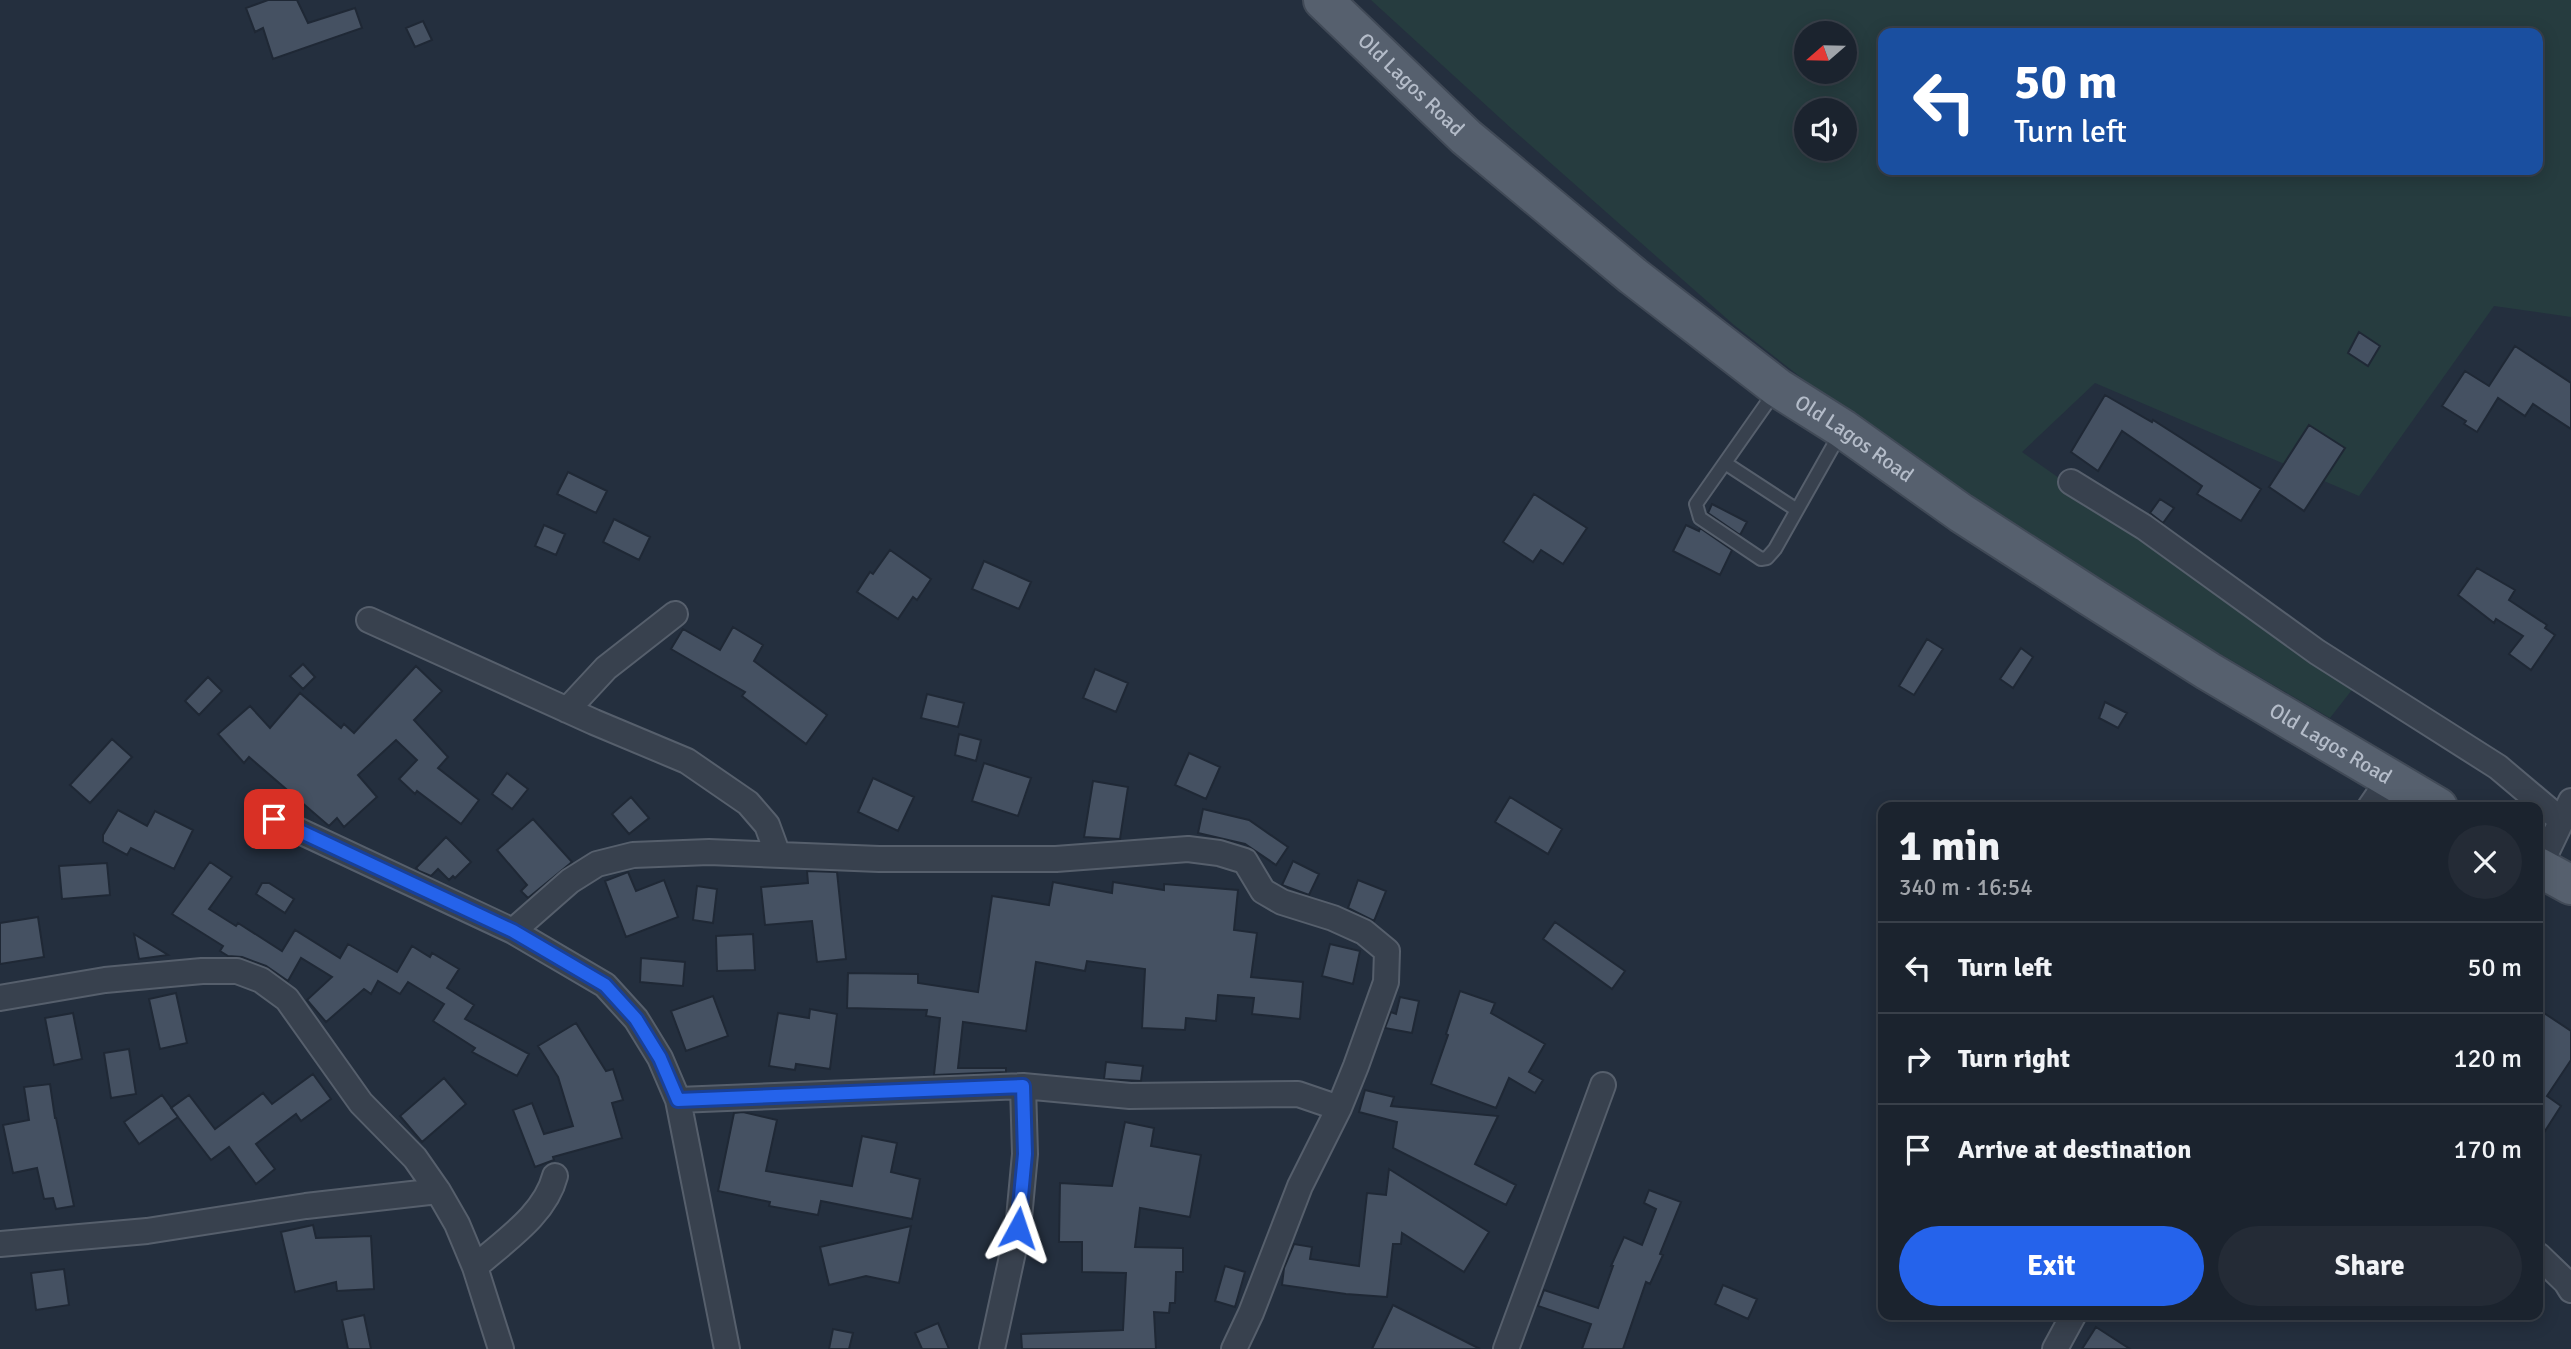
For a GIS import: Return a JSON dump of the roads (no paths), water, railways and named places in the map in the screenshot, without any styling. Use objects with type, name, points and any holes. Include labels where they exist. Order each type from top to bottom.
[{"type":"main road","name":"Old Lagos Road","points":[[1323,0],[1466,137],[1633,276],[1778,388],[1843,429],[1961,513],[2208,671],[2380,793],[2417,802]]},
{"type":"street","points":[[2071,482],[2144,527],[2317,652],[2567,811],[2549,873]]},
{"type":"street","points":[[567,710],[607,668],[675,614]]},
{"type":"street","points":[[369,620],[687,761],[748,803],[767,825],[778,855]]},
{"type":"street","points":[[274,819],[513,931],[605,985],[636,1019],[660,1058],[678,1100],[727,1349]]},
{"type":"street","points":[[513,931],[570,881],[597,864],[633,855],[709,852],[879,859],[1056,859],[1188,849],[1219,853],[1245,861],[1263,891],[1282,902],[1333,918],[1364,932],[1387,951],[1386,982],[1339,1108],[1300,1186],[1251,1313],[1234,1349]]},
{"type":"street","points":[[0,998],[105,980],[202,971],[237,971],[261,980],[287,999],[361,1103],[415,1158],[438,1191],[457,1224],[475,1267],[501,1349]]},
{"type":"street","points":[[1506,1349],[1603,1085]]},
{"type":"street","points":[[678,1100],[1023,1086],[1130,1096],[1298,1094],[1339,1108]]},
{"type":"street","points":[[992,1349],[1018,1228],[1025,1154],[1023,1086]]},
{"type":"street","points":[[475,1267],[522,1225],[548,1196],[555,1176]]},
{"type":"street","points":[[0,1244],[147,1231],[306,1206],[438,1191]]},
{"type":"street","points":[[2543,1260],[2571,1290]]},
{"type":"street","points":[[2055,1349],[2071,1320]]},
{"type":"lane","points":[[1778,388],[1699,499],[1696,512],[1700,518],[1761,559],[1771,555],[1843,429]]},
{"type":"lane","points":[[1725,463],[1797,510]]}]
